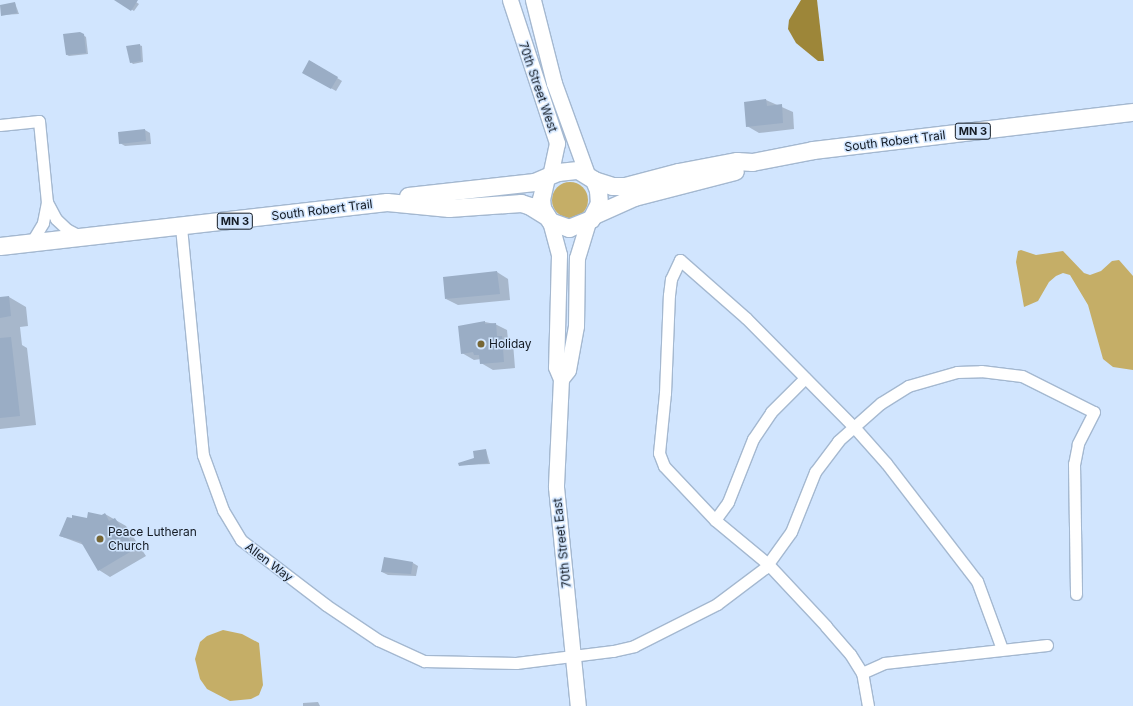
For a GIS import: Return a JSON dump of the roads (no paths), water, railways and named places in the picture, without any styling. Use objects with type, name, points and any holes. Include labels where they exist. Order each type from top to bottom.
[{"type":"main road","name":"70th Street West","points":[[510,0],[557,143],[548,176]]},
{"type":"main road","name":"70th Street West","points":[[533,0],[554,83],[591,177]]},
{"type":"main road","name":"South Robert Trail","points":[[591,177],[612,186],[625,186],[705,166],[737,161],[752,162],[813,150],[1133,112]]},
{"type":"main road","name":"South Robert Trail","points":[[591,219],[634,197],[739,170],[752,162]]},
{"type":"main road","points":[[387,202],[407,196],[478,190],[571,170],[591,177],[600,195],[591,219],[569,228],[548,219],[541,199],[548,176]]},
{"type":"main road","name":"South Robert Trail","points":[[0,246],[181,228],[387,202],[449,208],[521,203],[530,206],[548,219]]},
{"type":"main road","name":"70th Street East","points":[[548,219],[559,255],[556,367],[561,379],[556,487],[578,706]]},
{"type":"main road","name":"70th Street East","points":[[561,379],[568,370],[576,326],[577,258],[591,219]]},
{"type":"street","points":[[0,125],[39,122],[47,202],[43,223],[31,243]]},
{"type":"street","points":[[47,202],[56,219],[68,230],[84,238]]},
{"type":"street","name":"Allen Way","points":[[181,228],[203,455],[223,510],[241,540],[326,605],[372,636],[424,661],[516,663],[573,657],[634,646],[717,604],[737,591],[768,564],[791,532],[819,466],[830,450],[881,403],[908,386],[957,372],[981,371],[1022,376],[1094,412],[1078,444],[1074,464],[1076,594]]},
{"type":"street","points":[[868,706],[862,673],[850,654],[768,564],[715,520],[664,466],[659,453],[665,393],[669,295],[671,279],[680,260],[746,318],[854,427],[886,463],[977,581],[1002,649]]},
{"type":"street","points":[[715,520],[728,502],[753,439],[772,412],[805,378]]},
{"type":"street","points":[[862,673],[884,663],[1046,645]]},
{"type":"place","name":"Holiday","points":[[481,344]]},
{"type":"place","name":"Peace Lutheran Church","points":[[100,539]]}]
